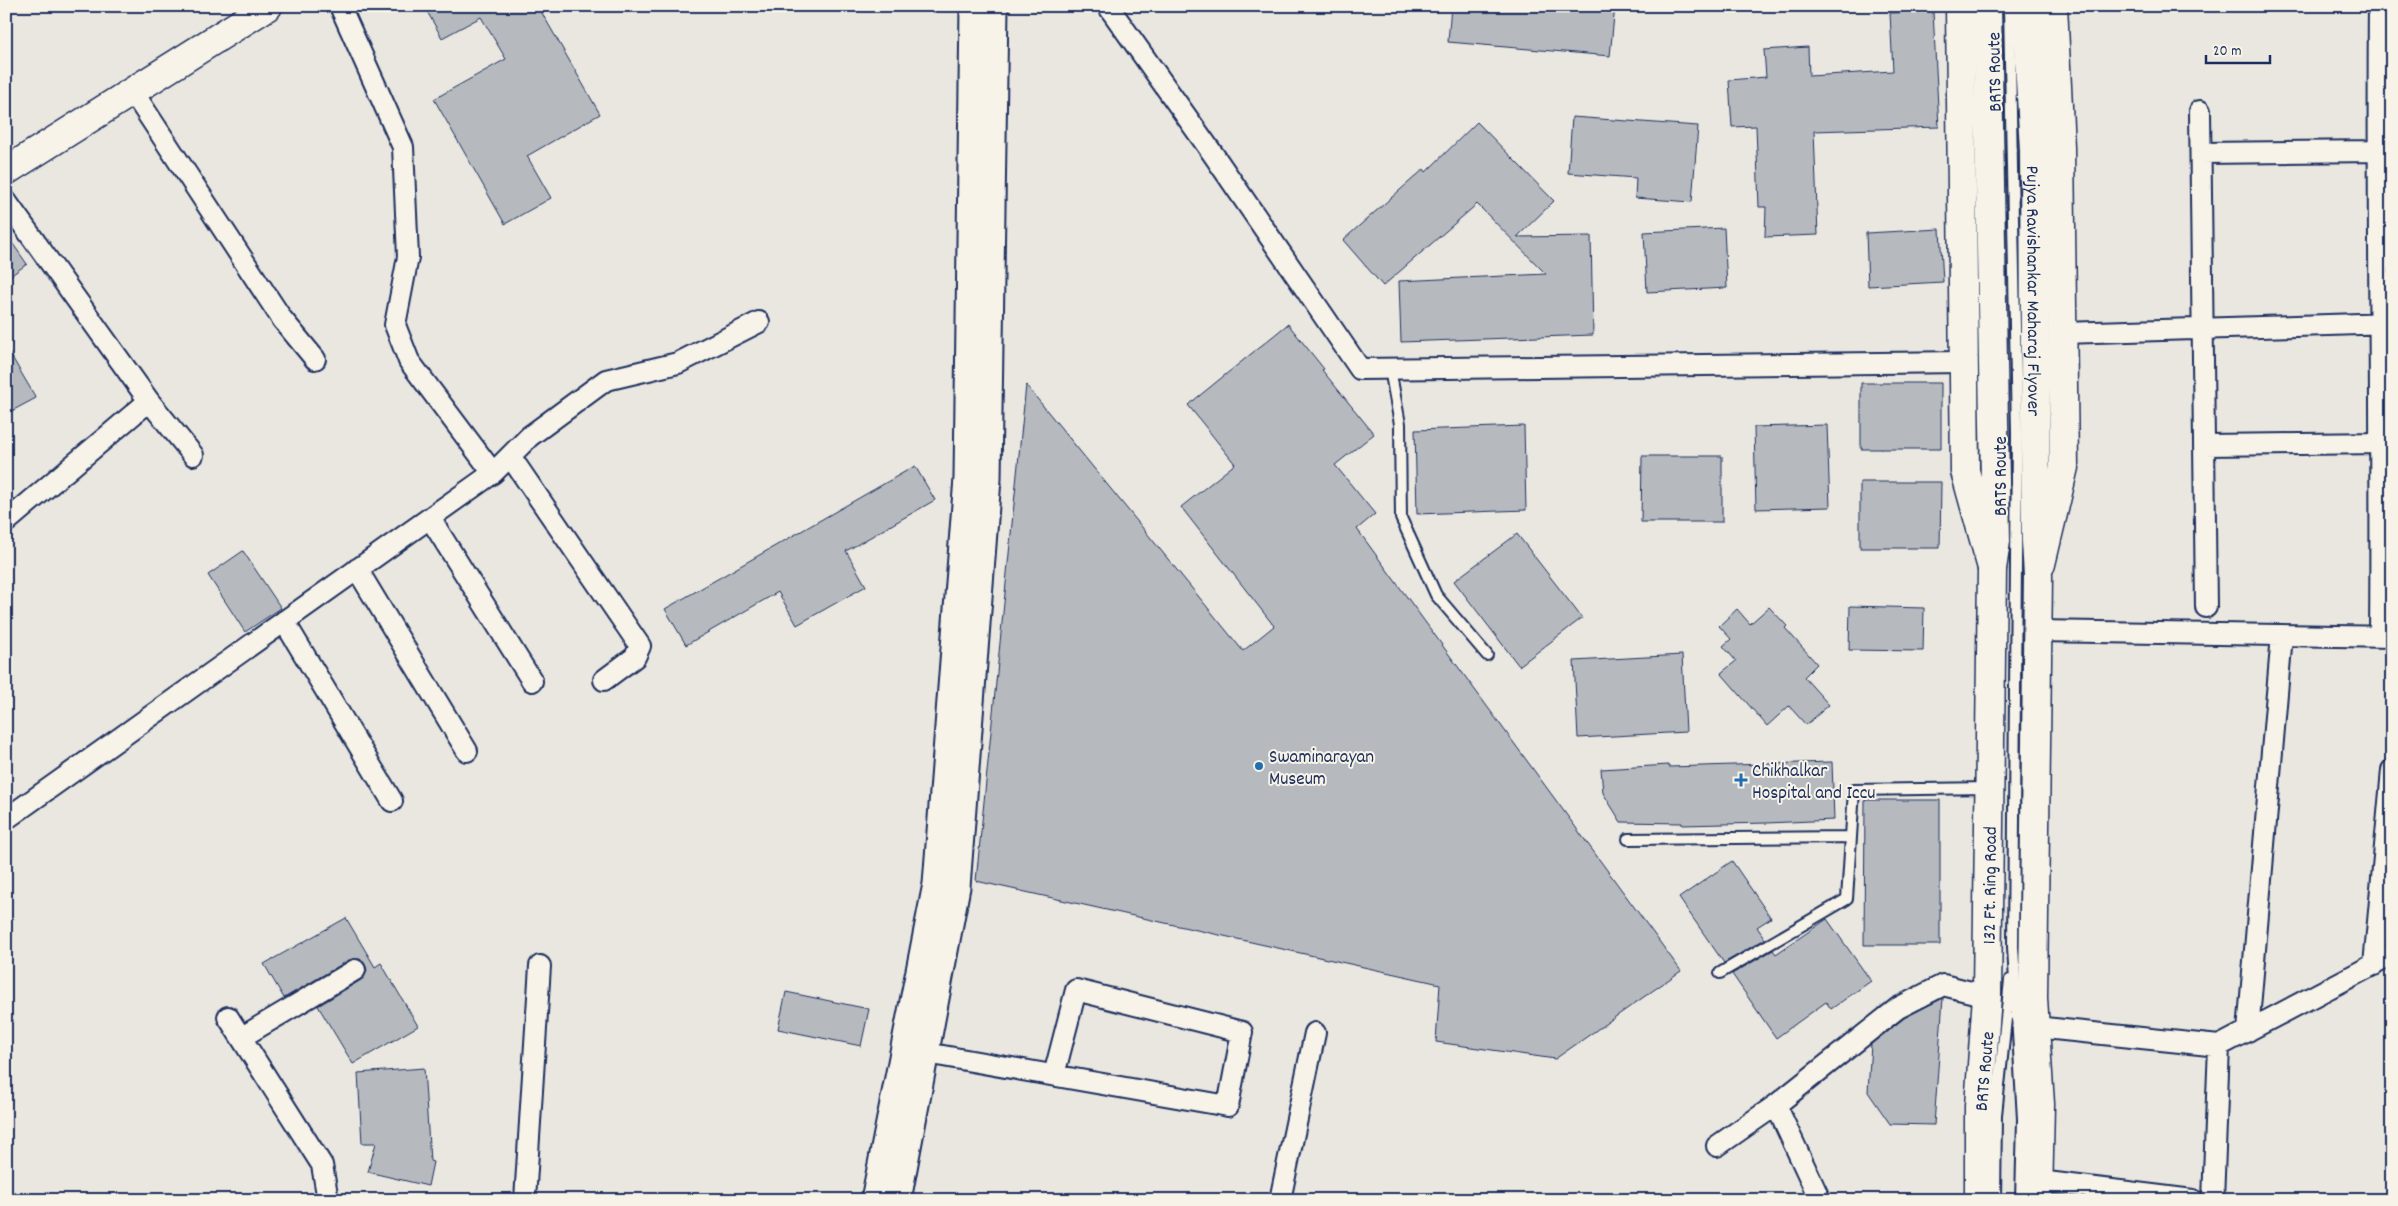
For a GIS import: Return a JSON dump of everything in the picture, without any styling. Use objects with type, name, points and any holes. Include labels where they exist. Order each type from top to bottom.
[{"type":"main road","points":[[6,152],[234,6]]},
{"type":"main road","points":[[6,171],[268,6]]},
{"type":"main road","points":[[6,171],[268,6]]},
{"type":"main road","points":[[1960,6],[1965,471],[1992,569]]},
{"type":"main road","points":[[1988,6],[1996,541],[1992,569]]},
{"type":"main road","name":"Pujya Ravishankar Maharaj Flyover","points":[[2026,6],[2034,150],[2036,541],[2038,576]]},
{"type":"main road","points":[[2033,1194],[2040,1104],[2033,998],[2038,576],[2064,467],[2060,147],[2053,6]]},
{"type":"main road","name":"132 Ft. Ring Road","points":[[1979,1200],[1979,1106],[1987,996],[1992,569]]},
{"type":"street","points":[[340,6],[403,147],[408,258],[395,324],[409,361],[493,473]]},
{"type":"street","points":[[874,1200],[936,884],[967,478],[973,6]]},
{"type":"street","points":[[898,1200],[957,887],[988,479],[994,6]]},
{"type":"street","points":[[1108,6],[1213,154],[1360,370],[1964,362]]},
{"type":"street","points":[[2038,632],[2386,636],[2382,442],[2386,323],[2386,209],[2378,151],[2385,42],[2379,6]]},
{"type":"street","points":[[133,92],[282,319],[315,359]]},
{"type":"street","points":[[2200,111],[2206,607]]},
{"type":"street","points":[[2201,153],[2378,151]]},
{"type":"street","points":[[6,201],[149,401],[193,455]]},
{"type":"street","points":[[6,819],[493,473],[530,436],[606,380],[678,362],[759,322]]},
{"type":"street","points":[[2062,333],[2386,323]]},
{"type":"street","points":[[6,522],[149,401]]},
{"type":"street","points":[[2205,445],[2382,442]]},
{"type":"street","points":[[510,456],[640,646],[635,657],[604,680]]},
{"type":"street","points":[[430,518],[532,681]]},
{"type":"street","points":[[357,569],[467,751]]},
{"type":"street","points":[[284,621],[392,801]]},
{"type":"street","points":[[2248,1031],[2282,635]]},
{"type":"street","points":[[2035,1027],[2219,1046],[2383,960],[2392,770]]},
{"type":"street","points":[[525,1200],[540,966]]},
{"type":"street","points":[[242,1037],[355,970]]},
{"type":"street","points":[[1717,1146],[1776,1105],[1898,1008],[1943,984],[1987,996]]},
{"type":"street","points":[[926,1053],[1228,1106],[1242,1032],[1076,990],[1054,1075]]},
{"type":"street","points":[[228,1017],[322,1165],[328,1200]]},
{"type":"street","points":[[1280,1200],[1315,1032]]},
{"type":"street","points":[[2213,1200],[2219,1046]]},
{"type":"street","points":[[1776,1105],[1820,1200]]},
{"type":"street","points":[[2033,1194],[2193,1200]]},
{"type":"lane","name":"BRTS Route","points":[[2009,6],[2017,434],[2013,947],[2023,1119],[2033,1194]]},
{"type":"lane","points":[[1390,369],[1400,424],[1401,518],[1436,595],[1486,655]]},
{"type":"lane","points":[[1720,972],[1847,899],[1854,790],[1990,788]]},
{"type":"lane","points":[[1628,839],[1851,837]]},
{"type":"lane","name":"BRTS Route","points":[[1995,1200],[1996,1115],[2013,947]]},
{"type":"building","points":[[424,6],[538,6],[600,114],[527,156],[551,198],[505,224],[434,99],[506,59],[481,17],[442,38]]},
{"type":"building","points":[[1451,6],[1615,6],[1610,56],[1448,42]]},
{"type":"building","points":[[1933,11],[1939,127],[1814,131],[1818,235],[1765,237],[1766,207],[1759,207],[1756,126],[1732,127],[1729,80],[1766,77],[1764,50],[1808,47],[1809,76],[1893,71],[1890,13]]},
{"type":"building","points":[[1572,117],[1698,126],[1692,202],[1635,198],[1636,178],[1568,173]]},
{"type":"building","points":[[1477,122],[1554,201],[1517,237],[1591,236],[1593,335],[1401,342],[1399,281],[1546,274],[1477,204],[1383,286],[1343,240],[1424,169],[1426,172]]},
{"type":"building","points":[[1724,228],[1727,288],[1647,292],[1644,232]]},
{"type":"building","points":[[1940,229],[1943,282],[1868,286],[1866,233]]},
{"type":"building","points":[[6,234],[27,264],[6,279]]},
{"type":"building","name":"Swaminarayan Museum","points":[[1288,324],[1324,369],[1322,370],[1374,434],[1335,465],[1375,514],[1357,529],[1681,971],[1555,1059],[1436,1042],[1440,984],[976,881],[1026,385],[1243,651],[1274,626],[1181,507],[1235,464],[1188,405]]},
{"type":"building","points":[[6,347],[36,398],[6,414]]},
{"type":"building","points":[[1861,383],[1941,383],[1941,449],[1861,449]]},
{"type":"building","points":[[1827,425],[1830,507],[1756,509],[1754,427]]},
{"type":"building","points":[[1524,426],[1526,510],[1417,514],[1415,430]]},
{"type":"building","points":[[1642,456],[1722,456],[1722,522],[1641,522]]},
{"type":"building","points":[[915,466],[935,500],[846,551],[866,586],[797,625],[778,592],[686,645],[665,609]]},
{"type":"building","points":[[1860,482],[1941,482],[1940,548],[1860,548]]},
{"type":"building","points":[[1517,534],[1582,618],[1519,666],[1454,581]]},
{"type":"building","points":[[243,551],[281,608],[245,632],[208,575]]},
{"type":"building","points":[[1850,606],[1924,608],[1923,651],[1849,650]]},
{"type":"building","points":[[1769,607],[1787,626],[1785,628],[1817,664],[1804,677],[1829,705],[1806,725],[1789,706],[1767,726],[1721,673],[1736,661],[1723,646],[1731,639],[1719,626],[1737,609],[1750,624]]},
{"type":"building","points":[[1682,655],[1686,732],[1578,738],[1574,661]]},
{"type":"building","points":[[1832,762],[1834,820],[1767,823],[1682,825],[1682,823],[1621,822],[1603,793],[1601,769],[1669,765],[1669,767]]},
{"type":"building","points":[[1865,800],[1940,800],[1940,945],[1864,945]]},
{"type":"building","points":[[1732,861],[1771,918],[1757,927],[1765,939],[1724,963],[1679,898]]},
{"type":"building","points":[[346,918],[375,967],[381,963],[418,1026],[353,1064],[318,1006],[361,980],[367,970],[365,964],[360,959],[349,960],[284,998],[264,964]]},
{"type":"building","points":[[1827,919],[1871,981],[1831,1009],[1826,1002],[1776,1038],[1732,974],[1773,950],[1776,954]]},
{"type":"building","points":[[786,992],[869,1009],[861,1046],[778,1029]]},
{"type":"building","points":[[1943,998],[1934,1125],[1890,1124],[1868,1092],[1871,1044],[1904,1018]]},
{"type":"building","points":[[424,1068],[430,1161],[433,1162],[428,1186],[368,1172],[376,1143],[362,1143],[358,1073]]},
{"type":"place","name":"Swaminarayan Museum","points":[[1259,766]]},
{"type":"place","name":"Chikhalkar Hospital and Iccu","points":[[1741,780]]}]
